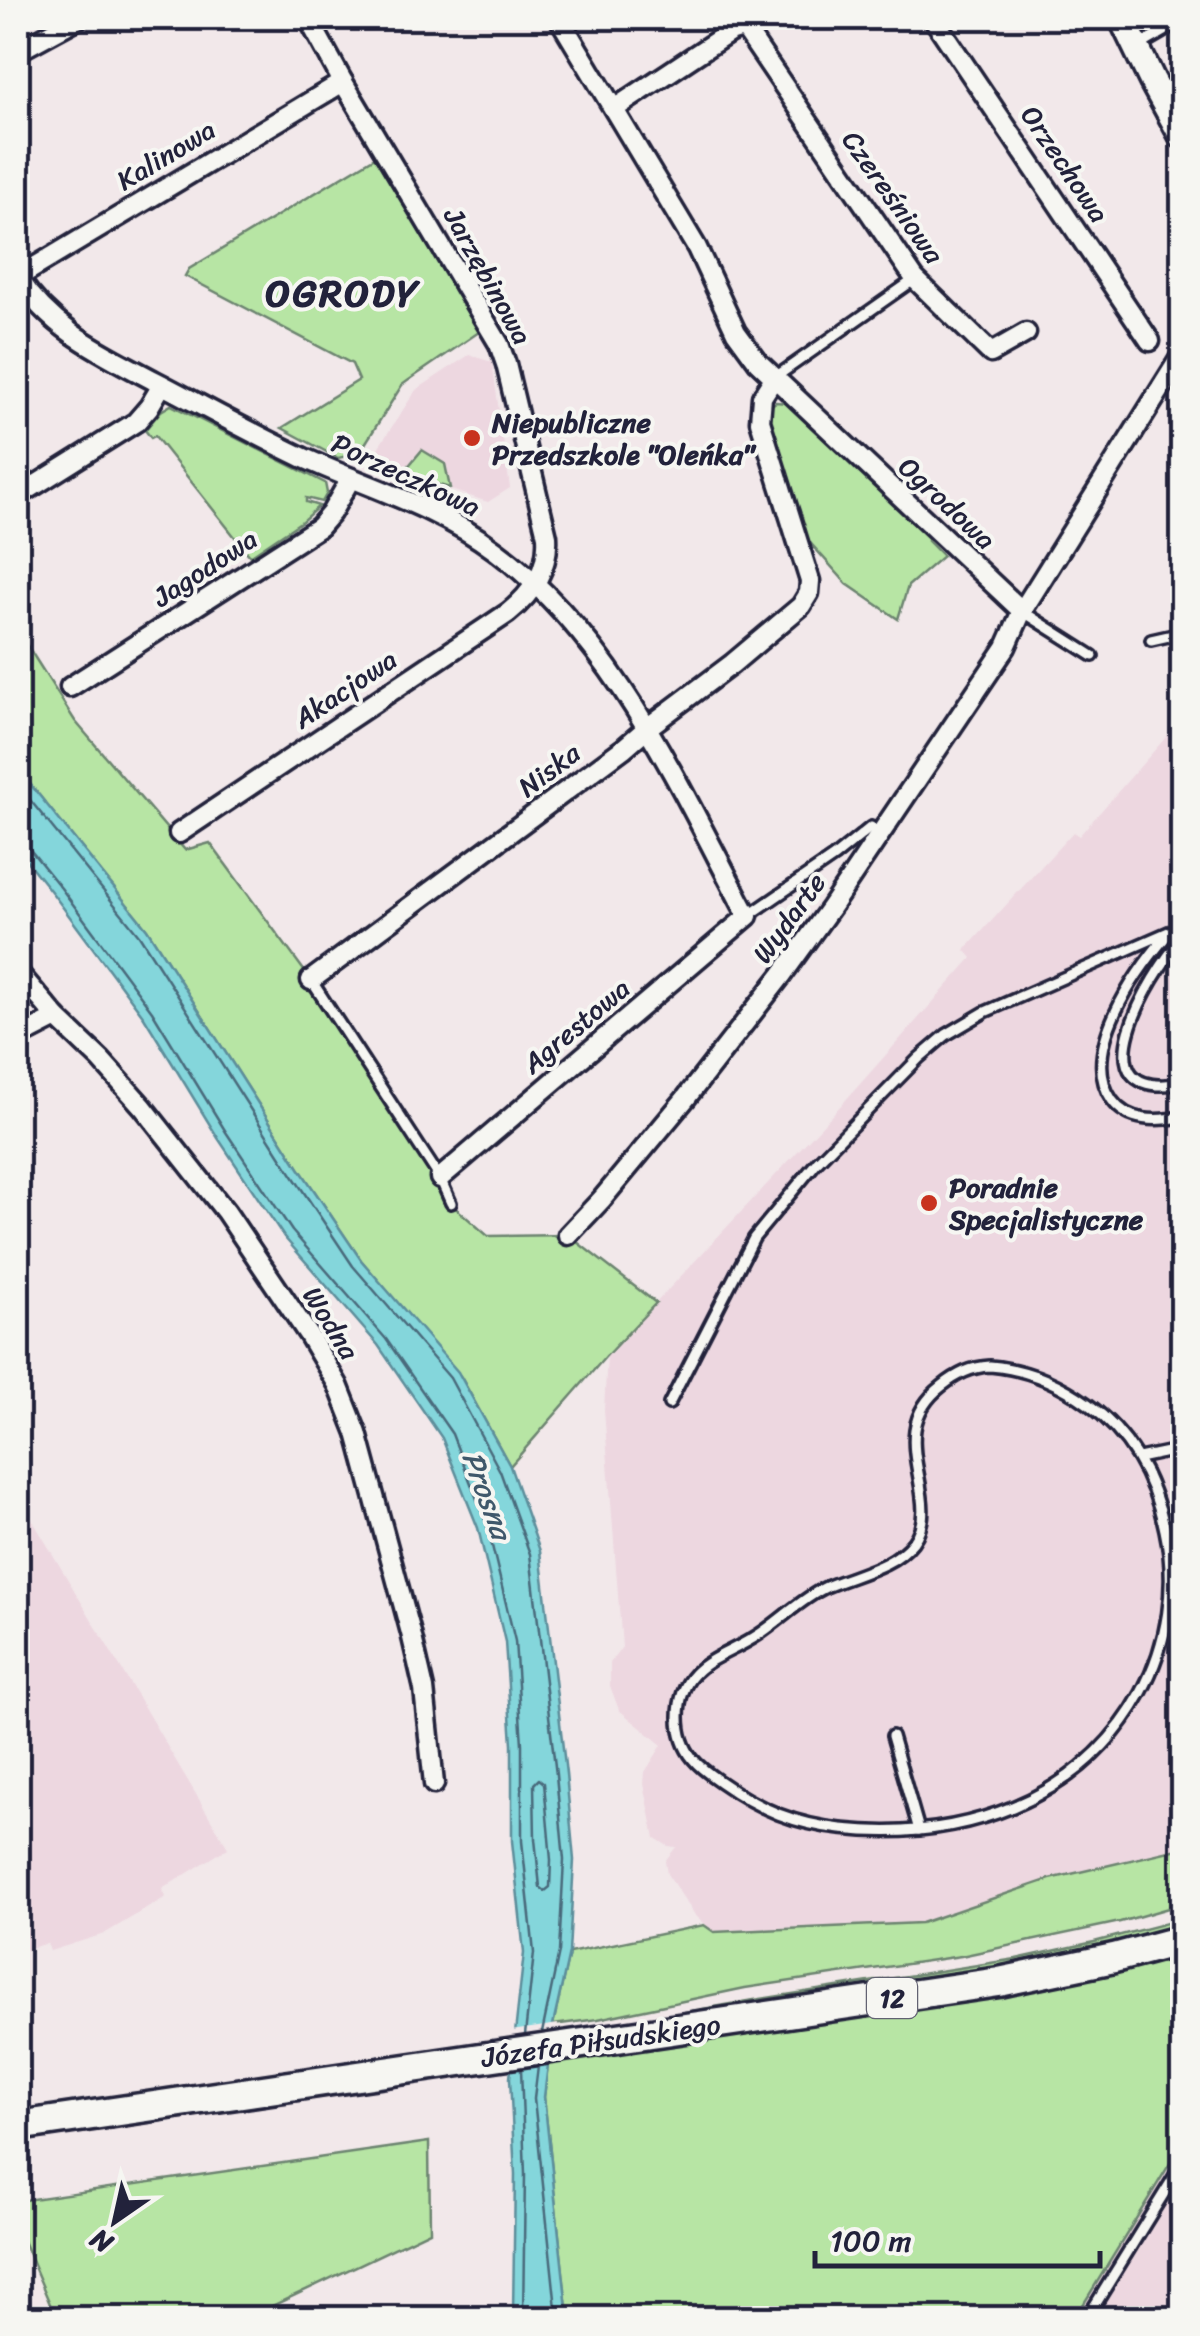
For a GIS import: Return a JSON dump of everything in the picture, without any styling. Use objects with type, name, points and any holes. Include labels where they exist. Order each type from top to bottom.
[{"type":"main road","name":"Józefa Piłsudskiego","points":[[18,2126],[999,1982],[1182,1940]]},
{"type":"street","points":[[18,51],[79,18]]},
{"type":"street","name":"Jarzębinowa","points":[[308,18],[503,354],[547,536],[547,557],[535,585]]},
{"type":"street","name":"Ogrodowa","points":[[559,18],[698,248],[736,332],[758,362],[1022,610]]},
{"type":"street","points":[[614,109],[719,38],[743,26],[774,18]]},
{"type":"street","name":"Orzechowa","points":[[934,18],[1150,341]]},
{"type":"street","points":[[1122,18],[1182,136]]},
{"type":"street","name":"Czereśniowa","points":[[743,26],[915,279],[992,353],[1026,333]]},
{"type":"street","name":"Kalinowa","points":[[18,278],[343,82]]},
{"type":"street","name":"Porzeczkowa","points":[[18,278],[36,304],[63,329],[96,350],[268,441],[425,509],[495,549],[535,585],[602,661],[646,728],[748,916]]},
{"type":"street","points":[[1022,610],[1180,358]]},
{"type":"street","name":"Niska","points":[[311,980],[624,748],[801,606],[809,593],[810,581],[760,421],[762,398],[774,378]]},
{"type":"street","points":[[18,496],[136,422],[162,385]]},
{"type":"street","name":"Jagodowa","points":[[70,687],[319,528],[351,478]]},
{"type":"street","name":"Akacjowa","points":[[179,833],[508,613],[535,585]]},
{"type":"street","name":"Wydarte","points":[[568,1235],[686,1098],[822,920],[1006,647],[1022,610]]},
{"type":"street","name":"Agrestowa","points":[[440,1178],[748,916]]},
{"type":"street","name":"Wodna","points":[[18,972],[143,1108],[226,1212],[338,1385],[357,1433],[411,1633],[424,1689],[434,1784]]},
{"type":"street","points":[[18,1038],[57,1018]]},
{"type":"lane","points":[[1136,48],[1168,23]]},
{"type":"lane","points":[[774,378],[915,279]]},
{"type":"lane","name":"Ogrodowa","points":[[1022,610],[1093,656]]},
{"type":"lane","points":[[1151,640],[1182,632]]},
{"type":"lane","points":[[748,916],[834,857],[870,827]]},
{"type":"lane","points":[[669,1404],[754,1238],[818,1162],[919,1058],[946,1035],[984,1012],[1182,926]]},
{"type":"lane","points":[[1170,932],[1124,997],[1110,1028],[1102,1064],[1106,1089],[1128,1114],[1152,1120],[1182,1117]]},
{"type":"lane","points":[[1182,939],[1144,994],[1126,1052],[1132,1075],[1146,1084],[1182,1083]]},
{"type":"lane","points":[[311,980],[440,1178],[451,1204]]},
{"type":"lane","points":[[980,1366],[1002,1367],[1051,1382],[1103,1415],[1122,1433],[1139,1458],[1164,1524],[1170,1564],[1169,1605],[1160,1646],[1154,1666],[1119,1727],[1099,1750],[1047,1790],[963,1824],[919,1830],[844,1829],[792,1821],[766,1811],[696,1763],[685,1748],[680,1706],[689,1680],[702,1666],[751,1640],[811,1595],[888,1562],[912,1543],[922,1518],[914,1452],[918,1419],[933,1393],[964,1371],[980,1366]]},
{"type":"lane","points":[[1139,1458],[1182,1449]]},
{"type":"lane","points":[[892,1736],[919,1830]]},
{"type":"lane","points":[[1087,2318],[1182,2164]]},
{"type":"shaded area","points":[[469,355],[492,362],[510,488],[488,502],[390,472],[378,448],[416,390]]},
{"type":"shaded area","points":[[1182,719],[1182,1848],[1050,1879],[921,1923],[714,1932],[695,1915],[667,1874],[665,1861],[676,1847],[655,1838],[644,1784],[645,1772],[662,1745],[619,1710],[610,1686],[610,1663],[622,1647],[604,1410],[607,1355],[844,1102],[972,958],[965,950],[1073,832],[1079,836]]},
{"type":"shaded area","points":[[18,1496],[228,1848],[162,1889],[166,1897],[104,1934],[50,1951],[47,1943],[18,1952]]},
{"type":"shaded area","points":[[1182,2144],[1182,2318],[1075,2318],[1128,2231]]},
{"type":"green space","points":[[375,157],[479,332],[402,385],[365,444],[338,458],[282,428],[359,380],[352,364],[185,276],[189,269]]},
{"type":"green space","points":[[786,403],[797,411],[931,537],[928,541],[943,556],[908,586],[898,619],[847,584],[805,537],[768,419],[770,406]]},
{"type":"green space","points":[[171,405],[325,483],[327,493],[322,502],[306,498],[306,502],[319,506],[250,556],[155,436],[151,438],[145,430]]},
{"type":"green space","points":[[422,450],[445,464],[450,488],[401,475]]},
{"type":"green space","points":[[18,631],[75,721],[185,850],[210,843],[311,980],[451,1204],[488,1236],[568,1235],[656,1303],[510,1466],[461,1377],[361,1260],[147,929],[18,769]]},
{"type":"green space","points":[[1182,1848],[1182,1904],[1120,1922],[961,1956],[745,1988],[553,2025],[569,1953],[704,1925],[714,1932],[921,1923],[1050,1879]]},
{"type":"green space","points":[[1182,1919],[1182,1929],[1056,1960],[612,2025],[1016,1959]]},
{"type":"green space","points":[[1182,1951],[1182,2144],[1075,2318],[568,2318],[544,2097],[548,2063],[988,1996]]},
{"type":"green space","points":[[429,2142],[430,2231],[247,2318],[56,2318],[18,2229],[18,2201]]},
{"type":"water","name":"Prosna","points":[[18,769],[147,929],[361,1260],[458,1372],[510,1466],[540,1551],[574,1860],[569,1953],[553,2025],[544,2097],[568,2318],[515,2318],[513,2314],[515,2175],[510,2078],[524,1953],[512,1841],[512,1744],[505,1642],[478,1528],[442,1438],[378,1345],[284,1237],[144,1017],[18,850]]},
{"type":"pier","points":[[558,2024],[553,2062],[506,2069],[511,2031]]},
{"type":"place","name":"Niepubliczne Przedszkole \"Oleńka\"","points":[[472,438]]},
{"type":"place","name":"Poradnie Specjalistyczne","points":[[929,1203]]},
{"type":"district","name":"OGRODY","points":[[343,293]]}]
